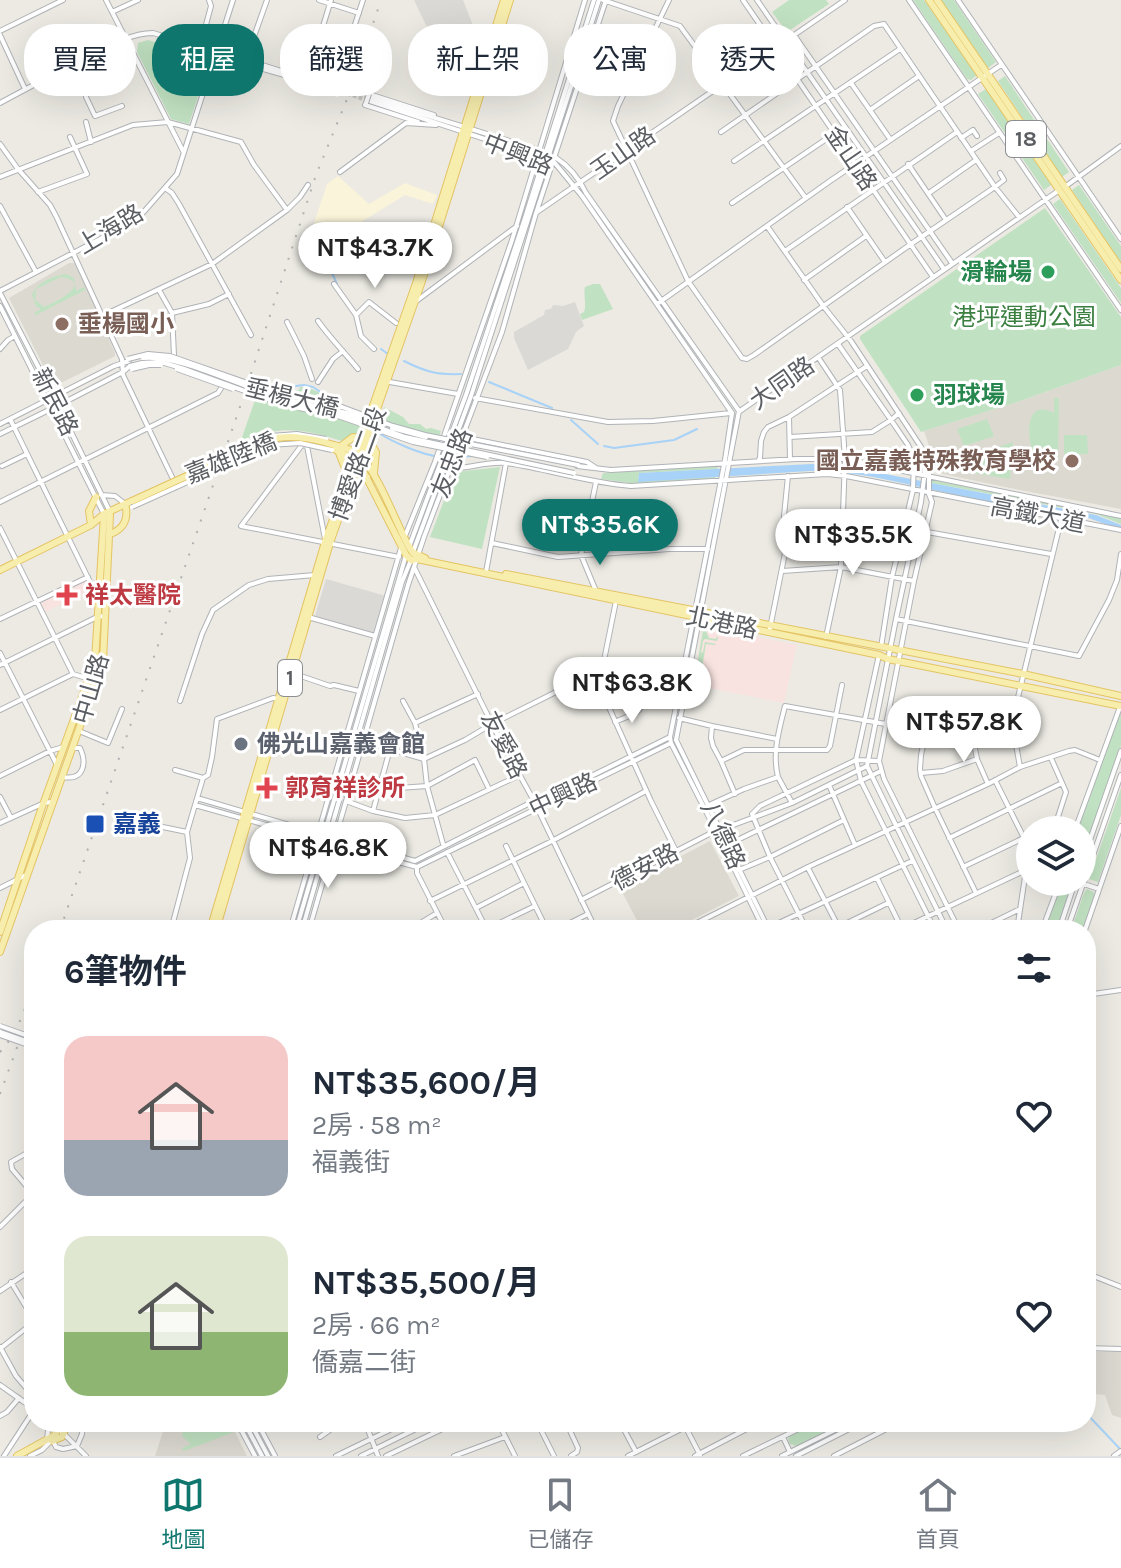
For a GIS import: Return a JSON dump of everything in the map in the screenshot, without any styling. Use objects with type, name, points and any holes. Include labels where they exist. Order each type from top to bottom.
[{"type":"main road","name":"博愛路二段","points":[[385,381],[507,0]]},
{"type":"main road","name":"18","points":[[929,0],[1121,269]]},
{"type":"main road","name":"18","points":[[937,0],[984,76]]},
{"type":"main road","name":"博愛路二段","points":[[216,920],[315,575],[415,301],[466,130]]},
{"type":"main road","name":"18","points":[[1062,188],[1121,280]]},
{"type":"main road","points":[[367,429],[377,458],[370,476],[345,468],[336,448],[367,429]]},
{"type":"main road","name":"嘉雄陸橋","points":[[0,570],[107,514],[263,441],[305,437],[357,457]]},
{"type":"main road","name":"友愛路","points":[[357,457],[409,552]]},
{"type":"main road","points":[[99,496],[89,511],[91,525],[107,535],[124,524],[130,504]]},
{"type":"main road","name":"中山路","points":[[1,937],[44,803],[104,655],[102,616],[107,514]]},
{"type":"main road","name":"博愛路二段","points":[[289,670],[308,617],[328,542]]},
{"type":"main road","name":"北港路","points":[[409,552],[486,572],[616,599],[880,652],[891,649],[1023,674],[1121,696]]},
{"type":"main road","name":"北港路","points":[[486,572],[616,599]]},
{"type":"main road","name":"北港路","points":[[770,630],[826,637],[880,652],[888,659],[899,662],[1121,705]]},
{"type":"main road","name":"中山路","points":[[1,937],[28,874],[74,748],[92,680]]},
{"type":"main road","points":[[0,952],[1,937]]},
{"type":"main road","points":[[17,1456],[49,1442],[58,1432]]},
{"type":"main road","points":[[24,1456],[40,1446]]},
{"type":"street","points":[[24,87],[0,33],[63,0]]},
{"type":"street","points":[[106,0],[118,24]]},
{"type":"street","points":[[112,12],[138,0]]},
{"type":"street","points":[[206,24],[211,6],[209,0]]},
{"type":"street","name":"上海路","points":[[225,24],[233,0]]},
{"type":"street","points":[[258,24],[267,0]]},
{"type":"street","points":[[319,0],[359,13]]},
{"type":"street","points":[[330,2],[316,49],[344,58],[363,0]]},
{"type":"street","name":"友忠路","points":[[305,920],[409,552],[446,453],[459,394],[516,227],[585,0]]},
{"type":"street","points":[[601,0],[680,26],[692,42]]},
{"type":"street","name":"友忠路","points":[[409,552],[456,455],[526,220],[601,0]]},
{"type":"street","name":"友忠路","points":[[326,839],[329,796],[375,636],[439,465],[437,455],[471,397],[502,332],[550,157],[601,0]]},
{"type":"street","points":[[669,0],[613,121],[688,281],[744,360],[995,187],[1004,180],[1000,173]]},
{"type":"street","name":"金山路","points":[[743,0],[760,24]]},
{"type":"street","name":"金山路","points":[[757,0],[773,24]]},
{"type":"street","name":"玉山路","points":[[804,28],[845,0]]},
{"type":"street","points":[[909,0],[1121,310]]},
{"type":"street","points":[[958,0],[1121,239]]},
{"type":"street","points":[[804,74],[874,26],[884,24],[976,160],[1019,217]]},
{"type":"street","name":"金山路","points":[[804,49],[952,263]]},
{"type":"street","points":[[734,161],[900,49]]},
{"type":"street","points":[[136,61],[184,153]]},
{"type":"street","points":[[264,65],[330,87],[264,69]]},
{"type":"street","points":[[657,304],[865,156],[1001,65]]},
{"type":"street","name":"金山路","points":[[804,68],[944,269]]},
{"type":"street","points":[[870,110],[919,76]]},
{"type":"street","points":[[851,83],[890,139]]},
{"type":"street","points":[[0,103],[24,90]]},
{"type":"street","name":"金山路","points":[[804,90],[933,277]]},
{"type":"street","name":"上海路","points":[[0,292],[141,215],[177,174],[202,96]]},
{"type":"street","name":"玉山路","points":[[406,311],[415,301],[516,227],[705,96]]},
{"type":"street","points":[[733,96],[805,198]]},
{"type":"street","points":[[721,132],[772,96]]},
{"type":"street","points":[[86,97],[95,116],[122,106]]},
{"type":"street","points":[[424,124],[365,105],[369,99],[426,112],[466,130]]},
{"type":"street","points":[[86,122],[91,142]]},
{"type":"street","points":[[0,177],[133,125],[168,122],[241,142],[287,210]]},
{"type":"street","points":[[340,172],[406,123],[451,125]]},
{"type":"street","points":[[732,203],[844,127]]},
{"type":"street","name":"中興路","points":[[466,130],[539,149],[566,164],[739,411]]},
{"type":"street","name":"中興路","points":[[466,130],[537,156],[550,157],[575,187],[732,413]]},
{"type":"street","points":[[961,138],[973,130],[977,136]]},
{"type":"street","points":[[785,251],[957,132]]},
{"type":"street","points":[[971,152],[999,133]]},
{"type":"street","points":[[38,192],[87,174],[70,137]]},
{"type":"street","points":[[0,144],[50,205],[121,356],[123,372],[172,477]]},
{"type":"street","name":"大同路","points":[[385,381],[608,422],[653,421],[739,411],[1121,146]]},
{"type":"street","points":[[928,193],[976,160]]},
{"type":"street","points":[[908,164],[946,220]]},
{"type":"street","points":[[102,316],[212,264],[287,210],[308,185]]},
{"type":"street","points":[[165,188],[172,193],[251,335]]},
{"type":"street","points":[[0,206],[36,272]]},
{"type":"street","points":[[847,207],[885,262]]},
{"type":"street","points":[[767,226],[919,442],[925,461],[932,502],[879,761],[881,771],[954,920]]},
{"type":"street","points":[[804,280],[866,236]]},
{"type":"street","points":[[334,284],[356,315],[361,336],[374,349]]},
{"type":"street","points":[[159,290],[172,313],[174,355]]},
{"type":"street","name":"新民路","points":[[0,292],[47,400],[82,461]]},
{"type":"street","points":[[172,313],[209,304],[229,294]]},
{"type":"street","points":[[356,315],[369,302],[396,323]]},
{"type":"street","name":"新民路","points":[[0,306],[54,397],[107,514]]},
{"type":"street","points":[[318,321],[358,369]]},
{"type":"street","points":[[287,322],[312,379]]},
{"type":"street","points":[[0,349],[18,335]]},
{"type":"street","points":[[838,344],[912,453],[915,474],[913,490],[892,577],[887,617],[856,760],[861,781],[930,920]]},
{"type":"street","points":[[318,382],[333,359],[343,351]]},
{"type":"street","name":"垂楊大橋","points":[[130,364],[150,357],[166,359],[269,395],[334,409],[419,436],[598,470]]},
{"type":"street","points":[[818,357],[840,390],[846,475],[841,567],[826,637]]},
{"type":"street","name":"垂楊大橋","points":[[130,364],[161,362],[267,399],[346,415],[405,437],[596,482]]},
{"type":"street","points":[[0,424],[122,363],[130,364]]},
{"type":"street","points":[[0,434],[123,372],[130,364]]},
{"type":"street","points":[[756,463],[768,427],[789,417],[867,366]]},
{"type":"street","points":[[0,502],[218,393],[229,376]]},
{"type":"street","points":[[672,740],[679,718],[723,480],[739,411]]},
{"type":"street","points":[[727,465],[732,413]]},
{"type":"street","points":[[790,437],[872,432],[899,413]]},
{"type":"street","points":[[789,417],[790,459]]},
{"type":"street","points":[[10,419],[91,584],[103,594]]},
{"type":"street","name":"高鐵大道","points":[[450,434],[587,462],[598,470],[790,459],[845,462],[1121,516]]},
{"type":"street","name":"北港路","points":[[328,542],[307,446],[302,445],[241,526],[328,542],[409,552]]},
{"type":"street","points":[[2,466],[27,454]]},
{"type":"street","points":[[486,572],[506,463]]},
{"type":"street","name":"高鐵大道","points":[[439,465],[451,469],[506,463],[631,486],[846,475],[1121,530]]},
{"type":"street","points":[[770,630],[787,543],[784,516],[788,476]]},
{"type":"street","points":[[927,478],[868,763],[895,827],[942,920]]},
{"type":"street","points":[[596,482],[581,555],[597,593]]},
{"type":"street","points":[[99,496],[115,496],[130,504]]},
{"type":"street","points":[[1020,767],[1012,722],[1061,520]]},
{"type":"street","points":[[0,528],[73,674]]},
{"type":"street","points":[[916,530],[1052,554]]},
{"type":"street","points":[[492,543],[558,557],[710,549]]},
{"type":"street","name":"友愛路","points":[[409,552],[414,568],[534,801],[591,920]]},
{"type":"street","points":[[887,617],[1079,656],[1109,600],[1117,580],[1121,554]]},
{"type":"street","points":[[782,571],[841,567],[914,581]]},
{"type":"street","name":"友忠路","points":[[305,920],[326,839],[364,741],[414,568]]},
{"type":"street","points":[[180,701],[213,610],[258,582],[315,575]]},
{"type":"street","points":[[0,619],[88,577]]},
{"type":"street","points":[[616,599],[599,685],[676,851]]},
{"type":"street","points":[[672,740],[677,698],[697,614]]},
{"type":"street","points":[[2,664],[102,616]]},
{"type":"street","points":[[308,617],[375,636]]},
{"type":"street","points":[[0,653],[2,664],[58,767]]},
{"type":"street","points":[[289,670],[330,686],[359,691]]},
{"type":"street","points":[[0,710],[73,674],[92,680]]},
{"type":"street","points":[[345,736],[424,759],[578,681],[599,680],[677,698]]},
{"type":"street","points":[[721,761],[744,750],[827,750],[842,685]]},
{"type":"street","points":[[615,722],[640,710],[645,691]]},
{"type":"street","points":[[415,723],[478,694]]},
{"type":"street","points":[[174,920],[190,858],[187,832],[203,778],[208,775],[217,719],[273,698],[281,699]]},
{"type":"street","points":[[976,893],[921,773],[921,755],[933,699],[983,709],[990,727]]},
{"type":"street","points":[[403,701],[415,723],[427,786],[444,845],[482,920]]},
{"type":"street","points":[[1081,816],[1121,705]]},
{"type":"street","points":[[792,803],[775,767],[777,739],[785,706],[947,735],[972,733],[1012,722]]},
{"type":"street","points":[[79,731],[108,743],[122,709]]},
{"type":"street","points":[[679,718],[777,739]]},
{"type":"street","points":[[712,726],[713,746],[735,794]]},
{"type":"street","points":[[972,733],[977,759],[988,784]]},
{"type":"street","name":"中興路","points":[[416,864],[444,845],[534,801],[545,799],[672,740]]},
{"type":"street","name":"八德路","points":[[672,740],[709,805],[718,830],[729,844],[749,896]]},
{"type":"street","name":"八德路","points":[[672,740],[762,920]]},
{"type":"street","points":[[0,776],[50,751],[65,747],[80,748],[84,766],[73,778],[63,777]]},
{"type":"street","points":[[373,811],[390,749]]},
{"type":"street","points":[[702,920],[1020,767],[1075,750],[1100,760]]},
{"type":"street","points":[[1096,823],[1121,751]]},
{"type":"street","points":[[1051,757],[1066,792],[1058,816]]},
{"type":"street","name":"中興路","points":[[416,864],[447,852],[632,758]]},
{"type":"street","points":[[921,773],[943,771],[977,759]]},
{"type":"street","points":[[381,780],[399,788],[427,786],[475,760],[489,790]]},
{"type":"street","name":"德安路","points":[[753,817],[752,814],[760,806],[856,760],[868,763],[879,761]]},
{"type":"street","name":"德安路","points":[[581,900],[718,830],[792,803],[858,771],[868,763]]},
{"type":"street","points":[[175,770],[203,778]]},
{"type":"street","points":[[729,844],[881,771]]},
{"type":"street","points":[[1096,839],[1121,775]]},
{"type":"street","points":[[329,796],[405,818],[435,815],[519,776]]},
{"type":"street","points":[[709,805],[778,777]]},
{"type":"street","points":[[995,780],[1016,819]]},
{"type":"street","points":[[949,838],[1062,783]]},
{"type":"street","points":[[829,785],[855,845]]},
{"type":"street","points":[[430,901],[646,791]]},
{"type":"street","points":[[0,797],[11,818]]},
{"type":"street","points":[[197,798],[247,816],[416,864],[417,873],[441,920]]},
{"type":"street","points":[[0,823],[52,802]]},
{"type":"street","points":[[195,805],[247,816]]},
{"type":"street","points":[[753,817],[801,920]]},
{"type":"street","points":[[739,870],[844,820]]},
{"type":"street","points":[[158,826],[187,832]]},
{"type":"street","points":[[1088,920],[1121,826]]},
{"type":"street","points":[[963,867],[1016,841]]},
{"type":"street","points":[[506,846],[542,920]]},
{"type":"street","points":[[786,920],[912,861]]},
{"type":"street","points":[[808,867],[835,920]]},
{"type":"street","points":[[0,888],[28,874]]},
{"type":"street","points":[[920,920],[1016,875]]},
{"type":"street","points":[[877,878],[896,920]]},
{"type":"street","points":[[476,908],[524,883]]},
{"type":"street","points":[[1018,920],[1023,896]]},
{"type":"street","points":[[1046,920],[1055,896]]},
{"type":"street","points":[[1063,920],[1073,896]]},
{"type":"street","points":[[1070,920],[1076,896]]},
{"type":"street","points":[[856,920],[888,903]]},
{"type":"street","points":[[506,920],[535,905]]},
{"type":"street","points":[[997,920],[1020,909]]},
{"type":"street","points":[[425,920],[437,913]]},
{"type":"street","points":[[576,920],[588,914]]},
{"type":"street","points":[[1096,994],[1121,990]]},
{"type":"street","points":[[0,1031],[24,1039]]},
{"type":"street","points":[[24,1155],[11,1162],[12,1169],[24,1183]]},
{"type":"street","points":[[0,1227],[24,1204]]},
{"type":"street","points":[[0,1291],[24,1274]]},
{"type":"street","points":[[1096,1277],[1121,1287]]},
{"type":"street","points":[[11,1282],[24,1304]]},
{"type":"street","points":[[24,1329],[0,1348],[24,1385]]},
{"type":"street","points":[[1096,1348],[1121,1349]]},
{"type":"street","points":[[1,1387],[24,1402]]},
{"type":"street","points":[[0,1416],[19,1398]]},
{"type":"street","points":[[4,1456],[24,1425]]},
{"type":"street","points":[[50,1432],[49,1442],[56,1447],[77,1446]]},
{"type":"street","points":[[67,1432],[86,1456]]},
{"type":"street","points":[[77,1446],[83,1432]]},
{"type":"street","points":[[242,1432],[255,1456]]},
{"type":"street","points":[[252,1432],[265,1456]]},
{"type":"street","points":[[262,1432],[275,1456]]},
{"type":"street","points":[[320,1437],[327,1432]]},
{"type":"street","points":[[369,1432],[378,1456]]},
{"type":"street","points":[[336,1456],[386,1432]]},
{"type":"street","points":[[361,1456],[410,1432]]},
{"type":"street","points":[[386,1456],[436,1432]]},
{"type":"street","points":[[503,1432],[515,1456]]},
{"type":"street","points":[[542,1432],[554,1456]]},
{"type":"street","points":[[571,1432],[578,1448],[571,1456]]},
{"type":"street","points":[[625,1432],[636,1452]]},
{"type":"street","points":[[628,1456],[672,1432]]},
{"type":"street","points":[[687,1432],[698,1455],[741,1432]]},
{"type":"street","points":[[743,1456],[793,1432]]},
{"type":"street","points":[[782,1456],[831,1432]]},
{"type":"street","points":[[796,1456],[843,1432]]},
{"type":"street","points":[[834,1456],[881,1432]]},
{"type":"street","points":[[454,1456],[470,1453],[505,1437]]},
{"type":"street","points":[[783,1437],[790,1452]]},
{"type":"street","points":[[11,1456],[40,1446]]},
{"type":"street","points":[[30,1456],[40,1446]]},
{"type":"shaded area","points":[[414,0],[463,0],[472,24],[426,24]]},
{"type":"shaded area","points":[[338,176],[369,204],[405,183],[437,195],[433,204],[405,195],[358,224],[322,237],[313,226],[327,184]]},
{"type":"shaded area","name":"垂楊國小","points":[[69,263],[76,263],[115,356],[53,385],[9,298]]},
{"type":"shaded area","points":[[575,302],[584,326],[576,332],[568,349],[528,370],[514,332],[544,315],[545,310],[553,305]]},
{"type":"shaded area","name":"國立嘉義特殊教育學校","points":[[1121,365],[1121,509],[943,474],[935,469],[924,431]]},
{"type":"shaded area","name":"祥太醫院","points":[[86,579],[92,589],[46,612],[40,601]]},
{"type":"shaded area","points":[[326,579],[386,596],[375,634],[315,616]]},
{"type":"shaded area","points":[[707,627],[797,645],[784,703],[693,685],[703,630]]},
{"type":"shaded area","points":[[710,841],[739,896],[692,920],[637,920],[620,888]]},
{"type":"shaded area","points":[[1096,1352],[1121,1352],[1121,1418],[1112,1415],[1105,1395],[1096,1394]]},
{"type":"shaded area","points":[[163,1432],[235,1432],[247,1456],[155,1456]]},
{"type":"green space","points":[[789,0],[826,0],[829,4],[799,24],[781,24],[772,12]]},
{"type":"green space","points":[[913,0],[924,0],[977,75],[971,80],[967,79]]},
{"type":"green space","points":[[941,0],[954,0],[996,62],[988,68]]},
{"type":"green space","points":[[152,41],[152,82],[137,52],[138,43]]},
{"type":"green space","points":[[1005,76],[1069,172],[1062,177],[998,81]]},
{"type":"green space","points":[[986,89],[1051,185],[1044,190],[978,94]]},
{"type":"green space","points":[[159,96],[198,96],[189,124],[171,119]]},
{"type":"green space","points":[[1079,185],[1121,246],[1121,263],[1072,190]]},
{"type":"green space","points":[[1060,199],[1121,288],[1121,303],[1053,204]]},
{"type":"green space","name":"港坪運動公園","points":[[1045,208],[1121,317],[1121,365],[921,432],[860,336]]},
{"type":"green space","points":[[61,275],[74,278],[76,291],[84,287],[85,290],[36,315],[34,313],[41,309],[36,306],[32,295],[34,290],[46,280]],"holes":[[[61,277],[71,280],[74,288],[56,301],[44,307],[35,300],[36,289]]]},
{"type":"green space","points":[[600,284],[613,309],[582,320],[580,314],[585,309],[585,287]]},
{"type":"green space","points":[[300,387],[317,391],[334,401],[363,426],[359,433],[342,441],[292,430],[269,432],[241,440],[255,400],[299,390]]},
{"type":"green space","points":[[1054,398],[1059,398],[1058,460],[1054,461],[1054,453],[1044,457],[1033,452],[1029,428],[1033,414],[1038,410],[1054,413]]},
{"type":"green space","points":[[384,407],[403,417],[409,424],[441,431],[435,447],[415,442],[380,422]]},
{"type":"green space","points":[[987,419],[994,436],[964,446],[957,429]]},
{"type":"green space","points":[[1064,435],[1087,435],[1088,454],[1064,454]]},
{"type":"green space","points":[[1013,442],[1010,479],[949,471],[939,466],[938,460],[947,457],[950,463]]},
{"type":"green space","points":[[718,466],[717,469],[639,473],[638,481],[715,479],[637,484],[601,479],[603,473]]},
{"type":"green space","points":[[500,467],[482,549],[430,537],[455,472]]},
{"type":"green space","points":[[932,480],[1121,517],[1121,524],[1096,514],[932,483]]},
{"type":"green space","points":[[707,627],[746,634],[743,638],[743,635],[711,629],[706,631],[709,638],[718,638],[717,641],[703,641],[701,653],[705,642],[716,644],[706,644],[701,675],[709,677],[708,686],[693,683],[707,680],[695,677],[703,630]]},
{"type":"green space","points":[[1121,710],[1121,746],[1096,816],[1083,816]]},
{"type":"green space","points":[[1121,788],[1121,815],[1098,882],[1096,859]]},
{"type":"green space","points":[[1056,896],[1068,896],[1060,920],[1048,920]]},
{"type":"green space","points":[[1083,896],[1094,896],[1086,920],[1075,920]]},
{"type":"green space","points":[[183,1432],[234,1432],[184,1451],[182,1448],[191,1444],[182,1436]]},
{"type":"green space","points":[[798,1432],[825,1432],[796,1446],[790,1444],[790,1436]]},
{"type":"water","points":[[812,464],[849,467],[1096,515],[1121,525],[1121,530],[1086,517],[1084,521],[843,472],[810,471],[638,482],[639,473]]},
{"type":"waterway","points":[[308,241],[327,262],[337,284]]},
{"type":"waterway","points":[[381,349],[388,354]]},
{"type":"waterway","points":[[404,361],[432,372],[461,374]]},
{"type":"waterway","points":[[489,382],[552,408]]},
{"type":"waterway","points":[[273,389],[304,385],[313,387],[340,405]]},
{"type":"waterway","points":[[571,420],[598,444]]},
{"type":"waterway","points":[[604,446],[614,448],[674,440],[697,429]]},
{"type":"waterway","points":[[374,430],[407,447],[442,457]]},
{"type":"waterway","points":[[448,457],[474,456]]},
{"type":"waterway","points":[[1096,1424],[1121,1450]]},
{"type":"tunnel","points":[[355,96],[370,101]]},
{"type":"railway","points":[[63,920],[242,401],[316,175],[352,87],[381,0]]},
{"type":"railway","points":[[0,1052],[24,1011]]},
{"type":"railway","points":[[0,1094],[24,1028]]},
{"type":"place","name":"滑輪場","points":[[1048,272]]},
{"type":"place","name":"垂楊國小","points":[[62,324]]},
{"type":"place","name":"羽球場","points":[[917,395]]},
{"type":"place","name":"國立嘉義特殊教育學校","points":[[1072,461]]},
{"type":"place","name":"祥太醫院","points":[[67,595]]},
{"type":"place","name":"佛光山嘉義會館","points":[[241,744]]},
{"type":"place","name":"郭育祥診所","points":[[267,788]]},
{"type":"place","name":"嘉義","points":[[95,824]]}]
